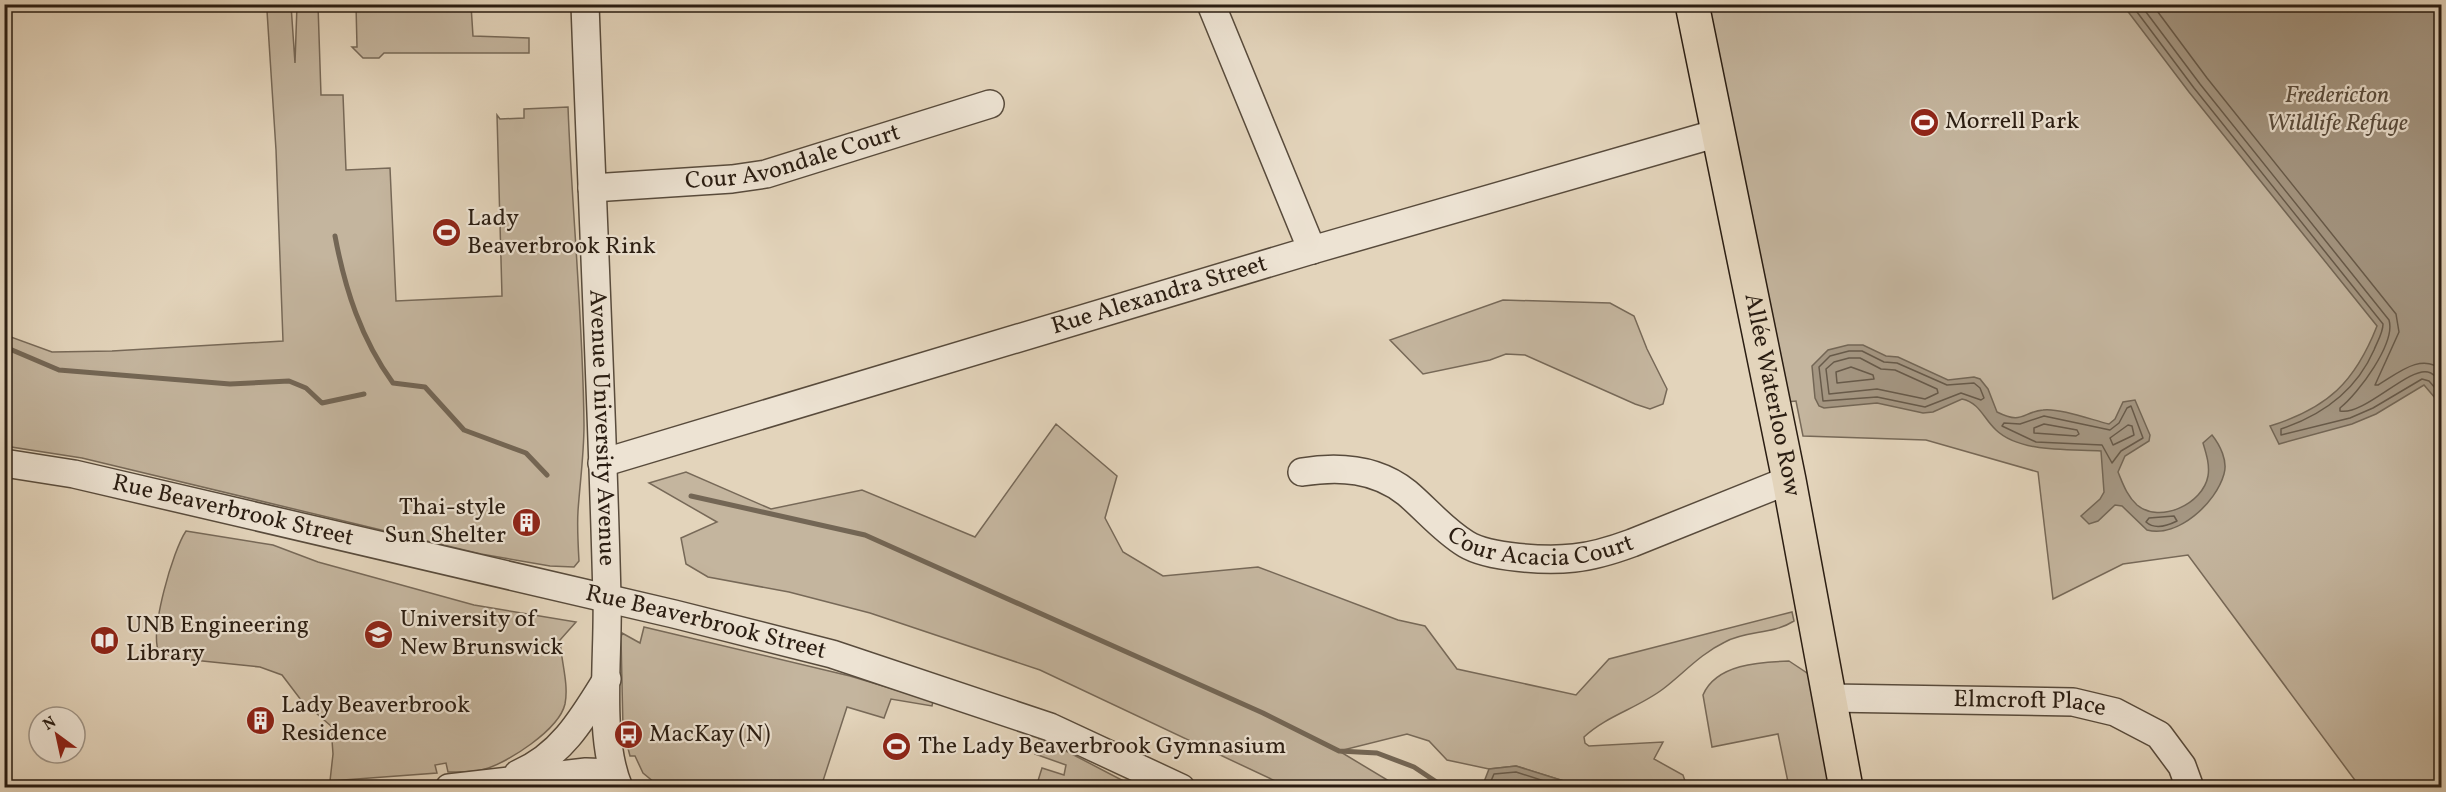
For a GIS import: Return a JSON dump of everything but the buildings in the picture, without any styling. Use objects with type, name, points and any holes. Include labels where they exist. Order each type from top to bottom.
[{"type":"main road","name":"Allée Waterloo Row","points":[[1692,4],[1790,480],[1846,788]]},
{"type":"street","points":[[1211,4],[1312,250]]},
{"type":"street","name":"Avenue University Avenue","points":[[586,5],[607,600],[609,757],[616,780]]},
{"type":"street","name":"Cour Avondale Court","points":[[592,188],[732,179],[766,174],[990,104]]},
{"type":"street","name":"Rue Alexandra Street","points":[[602,463],[1312,250],[1718,133]]},
{"type":"street","name":"Rue Beaverbrook Street","points":[[4,463],[74,474],[843,658],[1050,728],[1181,788]]},
{"type":"street","name":"Cour Acacia Court","points":[[1302,472],[1330,467],[1354,468],[1405,492],[1436,522],[1467,545],[1503,556],[1573,558],[1606,552],[1638,541],[1790,480]]},
{"type":"street","points":[[496,783],[536,766],[549,757],[578,725],[607,679]]},
{"type":"street","name":"Elmcroft Place","points":[[1830,698],[2073,702],[2115,712],[2159,735],[2182,766],[2190,788]]},
{"type":"street","points":[[449,788],[586,772],[616,780]]},
{"type":"green space","points":[[263,5],[291,5],[295,63],[297,5],[318,5],[321,95],[343,95],[346,170],[390,168],[396,301],[502,296],[497,115],[500,119],[524,118],[524,109],[568,107],[582,345],[584,425],[578,517],[579,561],[574,567],[550,566],[481,554],[82,458],[5,446],[5,327],[8,336],[52,352],[112,351],[283,341],[276,150],[267,11]]},
{"type":"green space","points":[[356,5],[471,5],[473,36],[529,38],[529,53],[384,53],[379,58],[363,58],[352,47],[357,47]]},
{"type":"green space","points":[[1692,5],[2441,5],[2441,787],[2360,787],[2188,555],[2123,564],[2053,599],[2038,472],[1926,440],[1803,436],[1796,401],[1774,403]]},
{"type":"green space","points":[[1503,300],[1610,303],[1634,316],[1667,389],[1663,404],[1650,409],[1635,404],[1525,355],[1506,354],[1490,360],[1423,374],[1390,340]]},
{"type":"green space","points":[[1056,424],[1117,476],[1105,518],[1123,552],[1163,576],[1258,567],[1398,620],[1425,626],[1457,669],[1576,695],[1609,659],[1792,612],[1794,621],[1777,628],[1733,638],[1716,647],[1653,696],[1602,723],[1584,737],[1585,743],[1589,746],[1663,742],[1654,759],[1683,775],[1687,787],[1583,787],[1516,766],[1489,769],[1447,760],[1429,741],[1407,734],[1339,751],[1399,787],[1288,787],[1040,670],[870,613],[789,592],[708,577],[686,564],[681,538],[717,522],[649,483],[686,472],[771,509],[862,490],[975,537]]},
{"type":"green space","points":[[186,531],[273,545],[318,562],[474,605],[576,622],[560,640],[566,689],[565,704],[561,714],[531,744],[495,766],[467,772],[448,772],[446,763],[435,765],[437,773],[330,781],[333,754],[331,726],[301,700],[282,675],[260,667],[183,659],[159,652],[157,627],[164,591],[175,555]]},
{"type":"green space","points":[[644,627],[850,676],[933,701],[932,706],[891,699],[884,718],[847,707],[821,787],[660,787],[643,773],[635,756],[630,756],[623,729],[622,633],[640,643]]},
{"type":"green space","points":[[1789,661],[1810,675],[1830,787],[1789,787],[1778,734],[1712,747],[1703,695],[1709,685],[1728,671],[1740,667],[1765,662]]},
{"type":"green space","points":[[1039,740],[1068,752],[1135,787],[1036,787],[1042,768],[1064,775],[1066,765],[1035,754]]},
{"type":"water","name":"Fredericton Wildlife Refuge","points":[[2123,5],[2441,5],[2441,405],[2424,385],[2376,414],[2352,424],[2279,444],[2270,426],[2308,411],[2337,390],[2359,363],[2377,326],[2189,92]]},
{"type":"water","points":[[1848,345],[1863,345],[1886,356],[1898,357],[1948,380],[1974,377],[1980,379],[1988,389],[1997,412],[2006,416],[2017,418],[2036,411],[2050,410],[2067,412],[2109,424],[2115,419],[2123,402],[2135,400],[2150,435],[2149,441],[2125,456],[2118,472],[2131,498],[2146,510],[2168,512],[2179,508],[2198,495],[2208,476],[2203,443],[2212,435],[2222,453],[2225,464],[2224,474],[2220,485],[2204,507],[2194,516],[2171,529],[2147,530],[2122,506],[2115,505],[2098,521],[2089,524],[2081,516],[2100,499],[2104,492],[2101,451],[2060,450],[2018,443],[1996,430],[1977,407],[1962,399],[1933,412],[1923,413],[1877,403],[1824,408],[1819,406],[1815,398],[1812,366],[1828,350]]},
{"type":"water","points":[[1516,766],[1583,787],[1482,787],[1489,769]]},
{"type":"waterway","points":[[335,236],[349,294],[363,331],[393,383],[425,387],[464,430],[526,453],[547,475]]},
{"type":"waterway","points":[[5,347],[59,370],[230,384],[289,381],[306,388],[322,403],[364,394]]},
{"type":"waterway","points":[[691,496],[865,535],[1263,713],[1339,751],[1377,753],[1414,767],[1438,783],[1452,788]]},
{"type":"place","name":"Morrell Park","points":[[1924,122]]},
{"type":"place","name":"Lady Beaverbrook Rink","points":[[446,233]]},
{"type":"place","name":"Thai-style Sun Shelter","points":[[527,522]]},
{"type":"place","name":"University of New Brunswick","points":[[379,634]]},
{"type":"place","name":"UNB Engineering Library","points":[[105,640]]},
{"type":"place","name":"Lady Beaverbrook Residence","points":[[260,720]]},
{"type":"place","name":"MacKay (N)","points":[[628,735]]},
{"type":"place","name":"The Lady Beaverbrook Gymnasium","points":[[897,747]]}]
